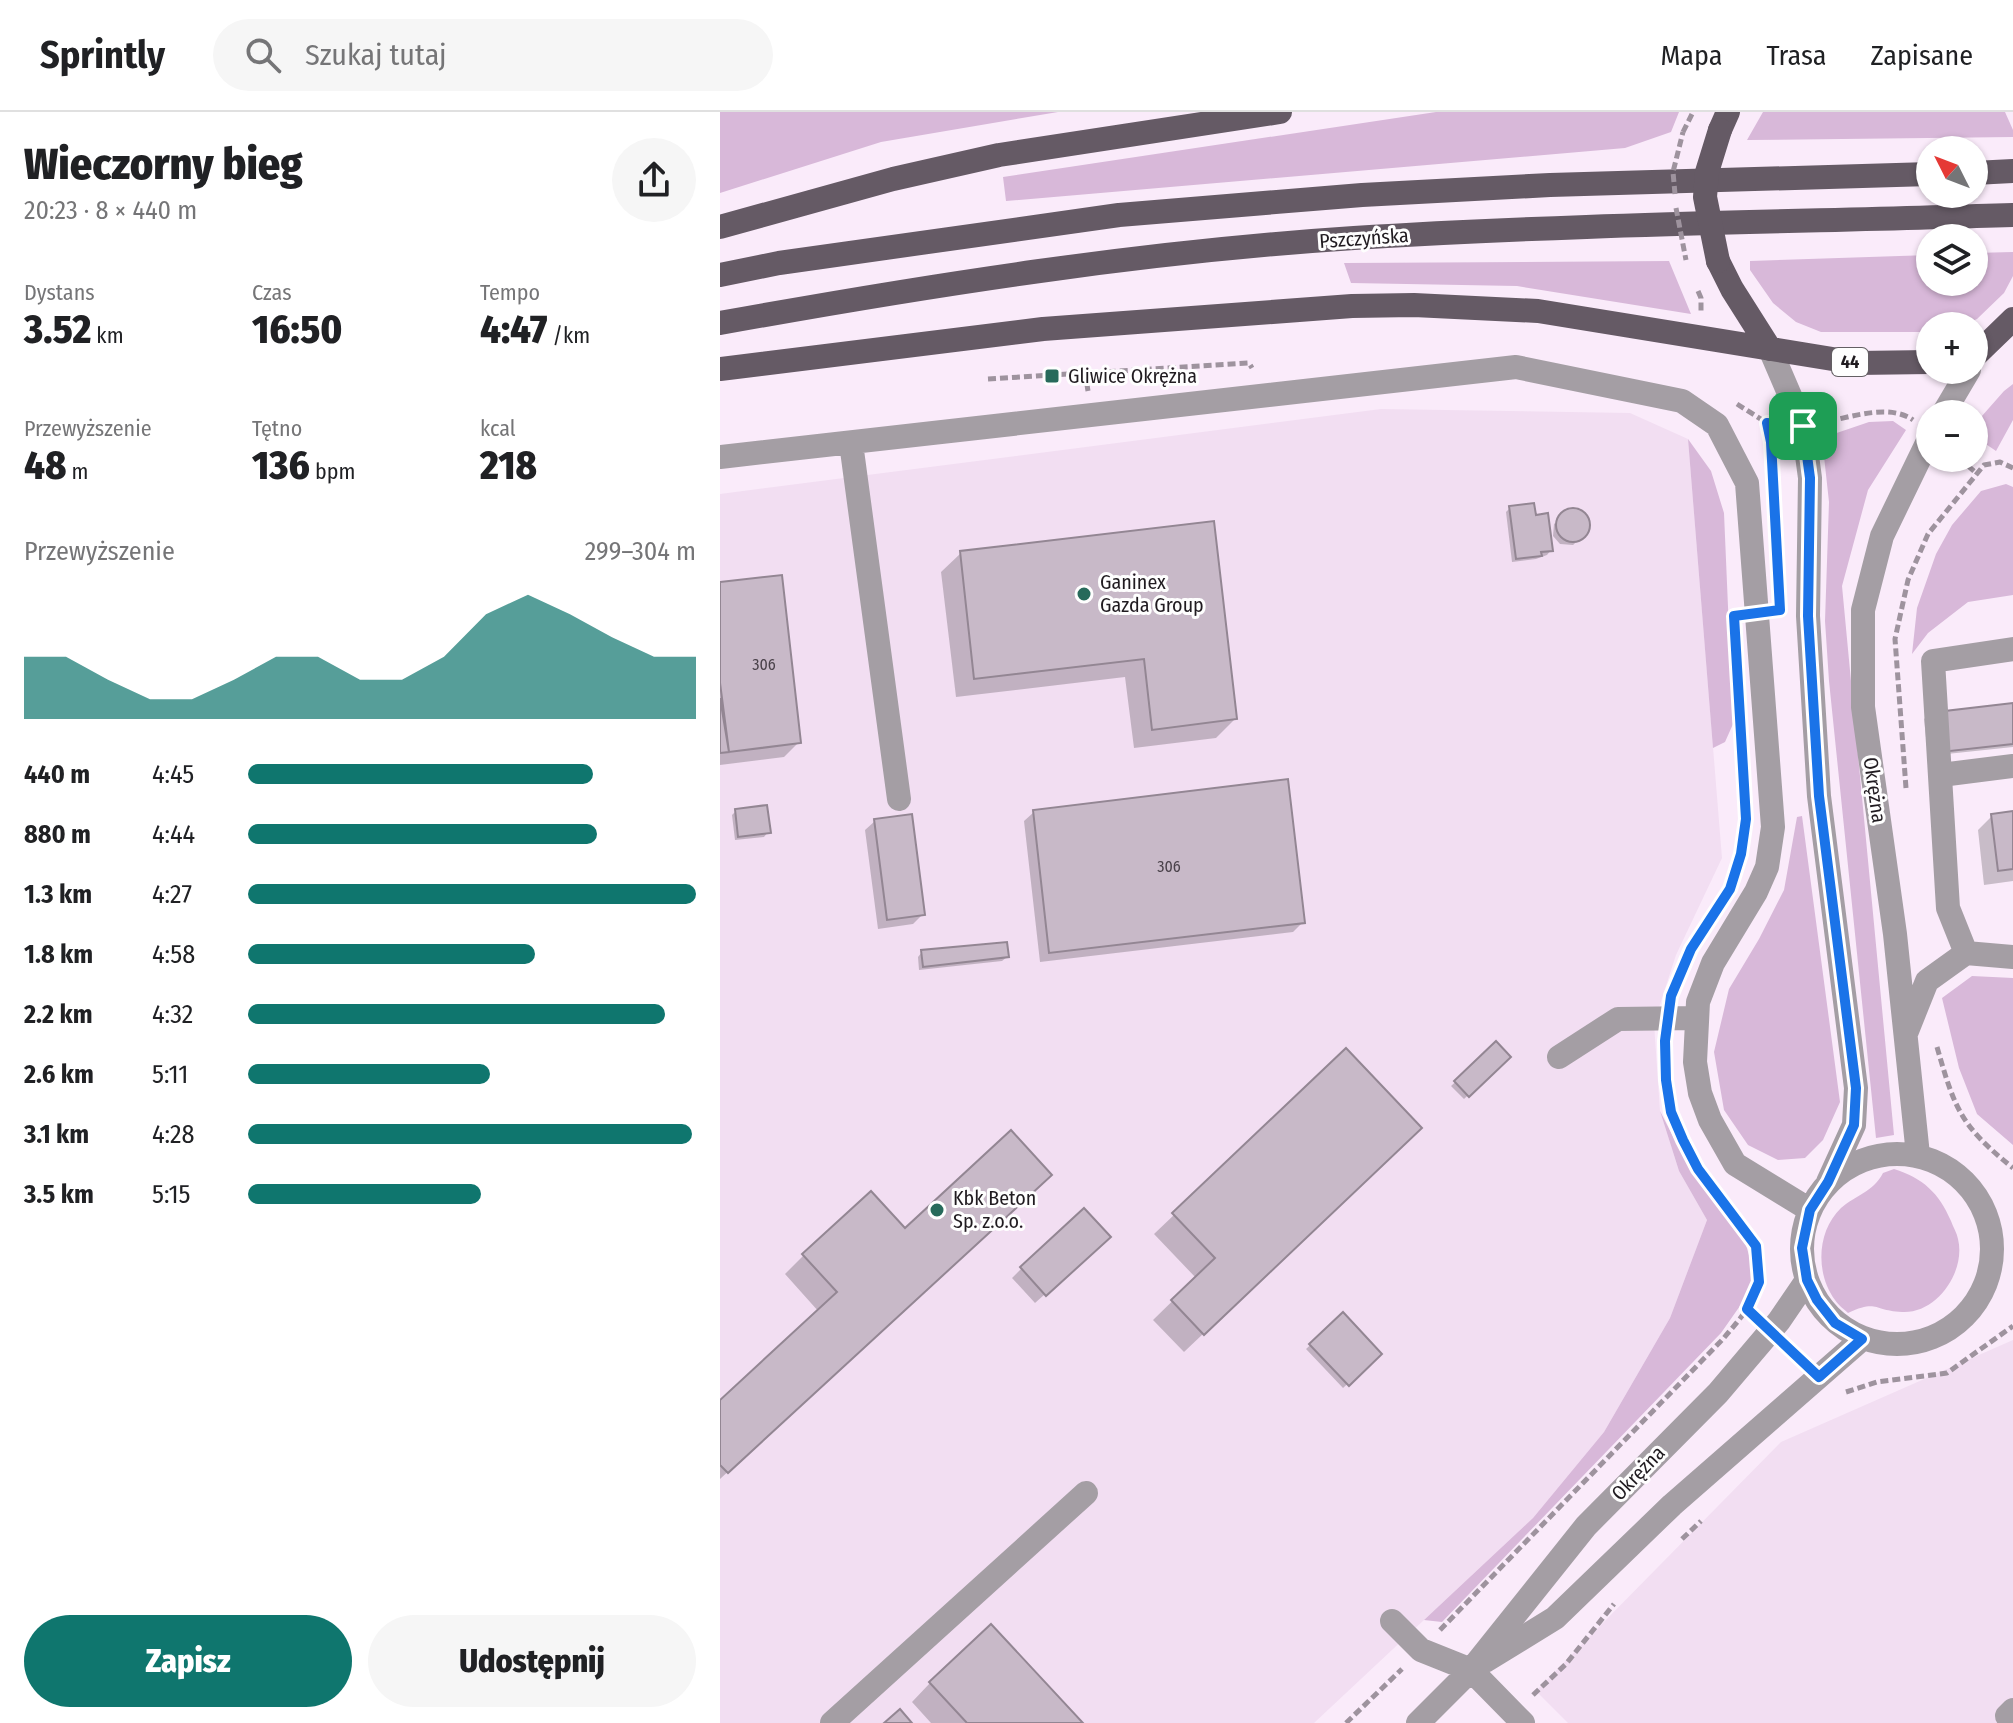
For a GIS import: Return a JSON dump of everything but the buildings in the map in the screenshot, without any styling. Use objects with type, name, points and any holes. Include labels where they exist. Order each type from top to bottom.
[{"type":"main road","points":[[720,227],[893,179],[999,155],[1280,112]]},
{"type":"main road","points":[[1724,121],[1707,172],[1705,197],[1718,261],[1770,349]]},
{"type":"main road","points":[[1988,172],[2013,171]]},
{"type":"main road","points":[[720,275],[779,263],[1119,215],[1362,195],[1550,185],[1916,174]]},
{"type":"main road","name":"Pszczyńska","points":[[720,323],[912,288],[1077,266],[1352,238],[1552,228],[2013,215]]},
{"type":"main road","points":[[720,369],[1043,329],[1352,306],[1476,306],[1538,311],[1770,349]]},
{"type":"main road","points":[[1988,345],[2013,319]]},
{"type":"main road","points":[[1988,356],[2013,348]]},
{"type":"main road","name":"44","points":[[1770,349],[1857,363],[1916,362]]},
{"type":"street","points":[[1770,349],[1803,426],[1810,478],[1808,616],[1819,796],[1856,1088],[1854,1125],[1828,1182],[1810,1210],[1802,1248],[1807,1280],[1817,1300],[1835,1323],[1862,1339],[1895,1344],[1925,1340],[1953,1327],[1975,1305],[2003,1247],[1972,1188],[1947,1167],[1918,1155],[1885,1154],[1854,1163],[1828,1182]]},
{"type":"street","points":[[720,457],[1516,367],[1682,401],[1717,425],[1747,483],[1773,827],[1767,867],[1756,892],[1713,963],[1698,1002],[1695,1062],[1700,1093],[1710,1120],[1735,1164],[1810,1210]]},
{"type":"street","points":[[851,443],[899,799]]},
{"type":"street","name":"Okrężna","points":[[1916,453],[1882,536],[1863,610],[1863,707],[1895,934],[1918,1155]]},
{"type":"street","points":[[1966,953],[1948,908],[1933,661],[2013,649]]},
{"type":"street","points":[[1941,775],[2013,766]]},
{"type":"street","points":[[1905,1035],[1927,981],[1966,953],[2013,957]]},
{"type":"street","points":[[1559,1057],[1618,1019],[1697,1018]]},
{"type":"street","name":"Okrężna","points":[[1418,1723],[1471,1670],[1586,1526],[1718,1393],[1779,1321],[1807,1280]]},
{"type":"street","name":"Okrężna","points":[[1471,1670],[1555,1618],[1672,1505],[1862,1339]]},
{"type":"street","points":[[832,1723],[1086,1493]]},
{"type":"street","points":[[1392,1621],[1421,1650],[1471,1670],[1518,1718]]},
{"type":"street","points":[[2013,1710],[2007,1716],[2013,1722]]},
{"type":"path","points":[[1683,132],[1693,112]]},
{"type":"path","points":[[988,379],[1249,363],[1257,375]]},
{"type":"path","points":[[1085,372],[1088,390]]},
{"type":"path","points":[[1772,473],[1767,423],[1803,426],[1868,413],[1902,413],[1916,424]]},
{"type":"path","points":[[1346,1723],[1723,1339],[1747,1309],[1759,1282],[1756,1246],[1698,1169],[1683,1140],[1671,1112],[1666,1067]]},
{"type":"path","points":[[1819,1377],[1838,1398],[1846,1392],[1877,1382],[1947,1373],[2013,1326]]},
{"type":"path","points":[[1675,1545],[1709,1513]]},
{"type":"path","points":[[1518,1718],[1619,1597]]},
{"type":"shaded area","points":[[720,112],[1058,112],[881,142],[720,193]]},
{"type":"shaded area","points":[[1436,112],[1679,112],[1671,132],[1625,148],[1006,201],[1003,177]]},
{"type":"shaded area","points":[[1763,112],[2005,112],[2013,130],[2013,137],[1747,140]]},
{"type":"shaded area","points":[[2013,252],[2013,276],[2004,293],[1984,312],[1916,312],[1916,332],[1821,332],[1796,322],[1773,303],[1750,270],[1750,261],[1916,255],[1916,296],[1988,296],[1988,253]]},
{"type":"shaded area","points":[[1669,261],[1691,314],[1517,286],[1351,283],[1344,263]]},
{"type":"shaded area","points":[[2013,384],[2013,420],[1996,451],[1988,446],[1988,409]]},
{"type":"shaded area","points":[[1381,409],[1630,413],[1688,439],[1722,858],[1676,955],[1654,1023],[1660,1111],[1679,1171],[1707,1220],[1670,1318],[1604,1432],[1533,1518],[1314,1723],[720,1723],[720,494]]},
{"type":"shaded area","points":[[1893,421],[1906,430],[1868,490],[1842,586],[1894,1135],[1876,1138],[1829,681],[1825,621],[1829,502],[1822,438],[1869,422]]},
{"type":"shaded area","points":[[1688,439],[1711,471],[1724,513],[1733,724],[1725,742],[1713,748]]},
{"type":"shaded area","points":[[2006,484],[2013,487],[2013,595],[1968,602],[1928,633],[1912,654],[1917,608],[1936,554],[1952,525],[1981,491]]},
{"type":"shaded area","points":[[1802,816],[1840,1102],[1823,1140],[1805,1158],[1778,1160],[1748,1145],[1724,1110],[1714,1052],[1729,989],[1784,890],[1797,817]]},
{"type":"shaded area","points":[[1972,976],[2013,978],[2013,1145],[1977,1114],[1959,1068],[1942,998]]},
{"type":"shaded area","points":[[1660,1111],[1684,1158],[1746,1245],[1754,1272],[1749,1293],[1721,1333],[1442,1622],[1424,1620],[1533,1518],[1604,1432],[1670,1318],[1707,1220],[1679,1171]]},
{"type":"shaded area","points":[[1894,1169],[1922,1182],[1941,1202],[1957,1237],[1958,1264],[1946,1288],[1927,1306],[1902,1312],[1871,1306],[1848,1313],[1835,1300],[1824,1277],[1823,1240],[1833,1217],[1841,1208],[1869,1189],[1883,1173]]},
{"type":"shaded area","points":[[2013,1340],[2013,1723],[1568,1723],[1536,1691],[1781,1442]]},
{"type":"place","name":"Gliwice Okrężna","points":[[1052,376]]},
{"type":"place","name":"Ganinex Gazda Group","points":[[1084,594]]},
{"type":"place","name":"Kbk Beton Sp. z.o.o.","points":[[937,1210]]},
{"type":"route","points":[[1767,423],[1803,426],[1810,478],[1808,616],[1819,796],[1856,1088],[1854,1125],[1828,1182],[1810,1210],[1802,1248],[1807,1280],[1817,1300],[1835,1323],[1862,1339],[1819,1377],[1747,1309],[1759,1282],[1756,1246],[1698,1169],[1683,1140],[1671,1112],[1665,1041],[1671,996],[1691,949],[1730,889],[1741,854],[1746,819],[1734,616],[1780,610],[1771,442],[1767,423]]}]
